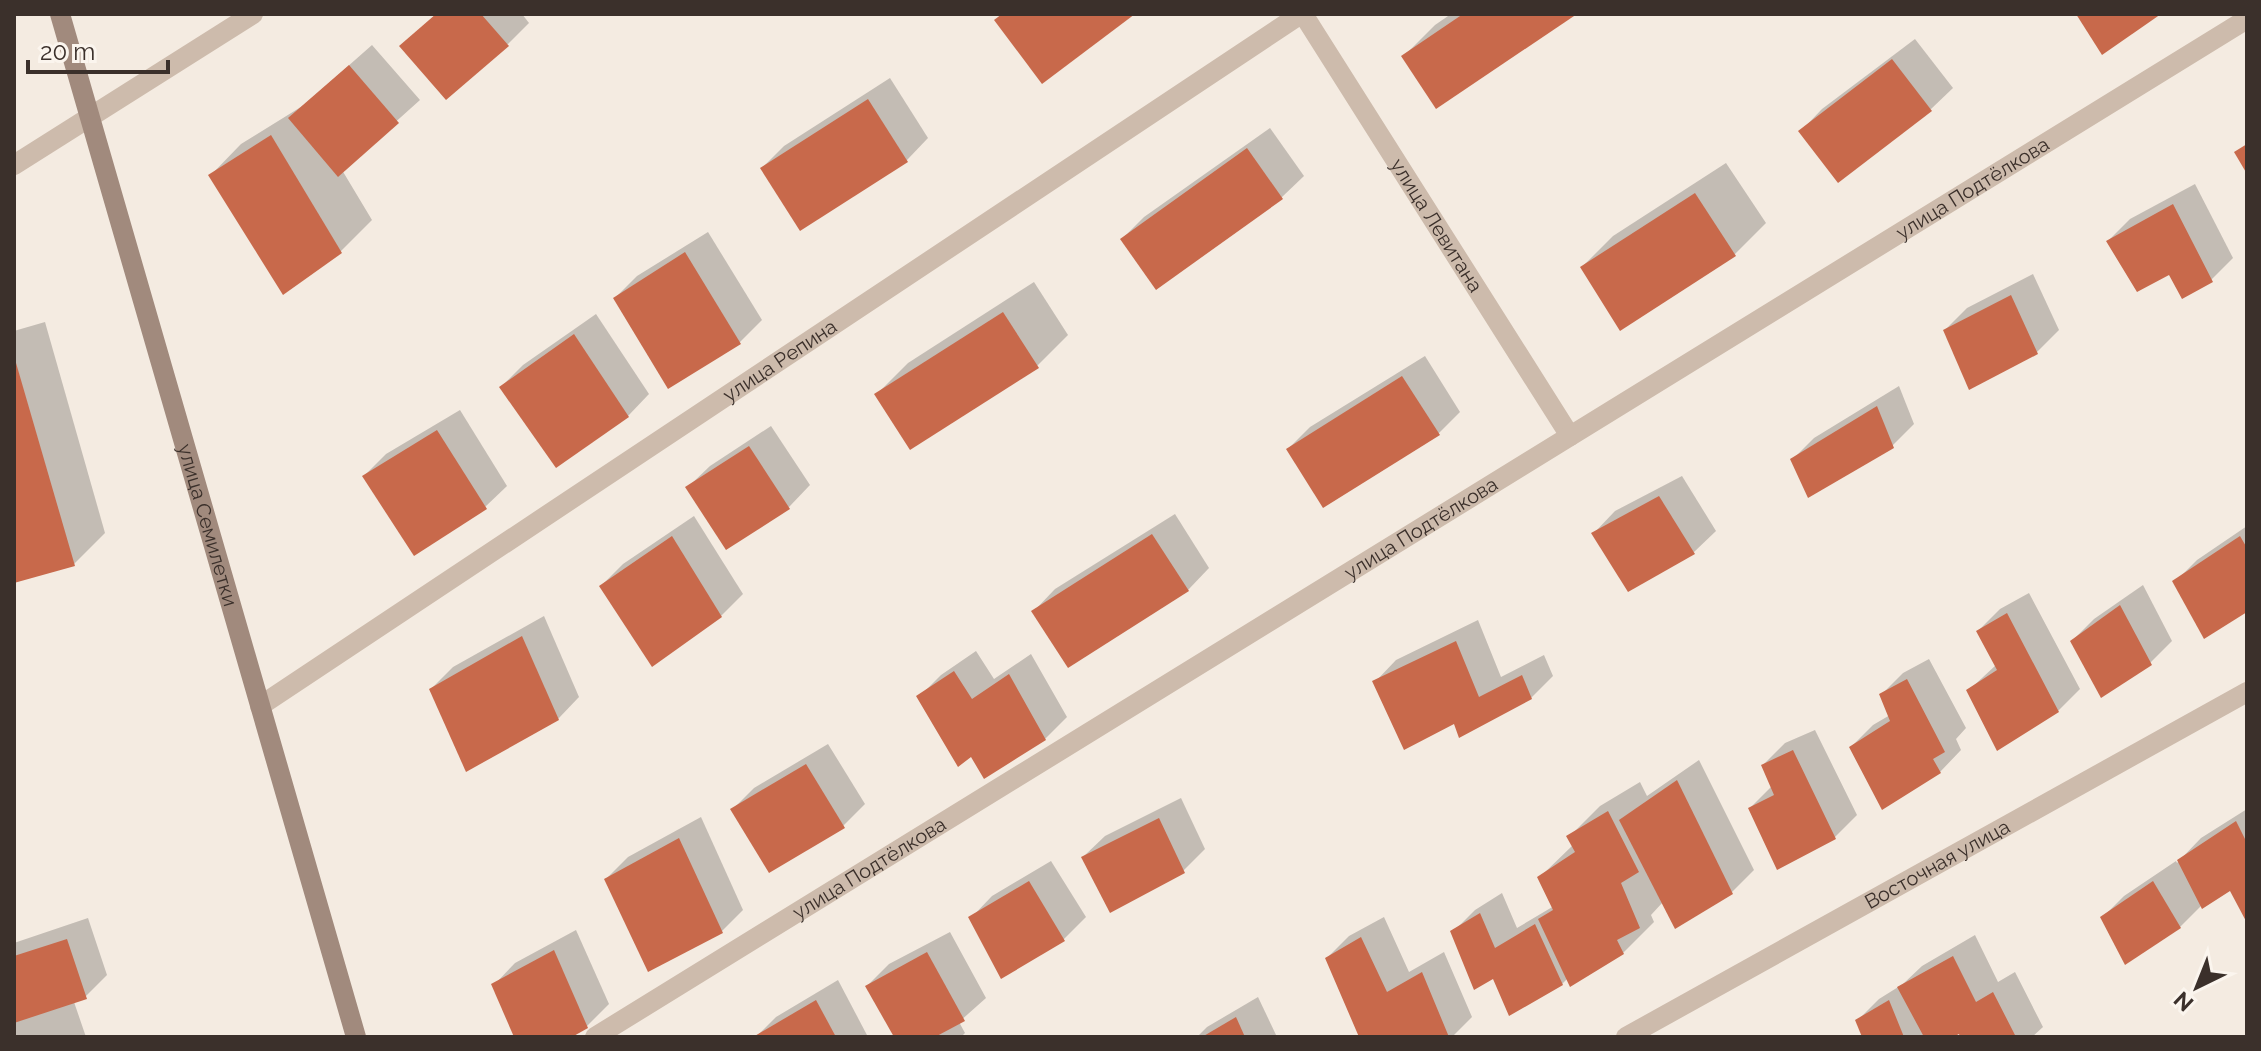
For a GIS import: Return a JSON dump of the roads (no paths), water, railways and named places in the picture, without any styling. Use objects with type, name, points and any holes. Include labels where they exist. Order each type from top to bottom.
[{"type":"street","name":"улица Семилетки","points":[[60,14],[356,1037]]},
{"type":"street","points":[[14,165],[253,14]]},
{"type":"street","name":"улица Левитана","points":[[1302,14],[1570,436]]},
{"type":"street","name":"улица Репина","points":[[260,706],[1302,14]]},
{"type":"street","name":"улица Подтёлкова","points":[[595,1037],[2247,19]]},
{"type":"street","name":"Восточная улица","points":[[1626,1037],[2247,692]]}]
